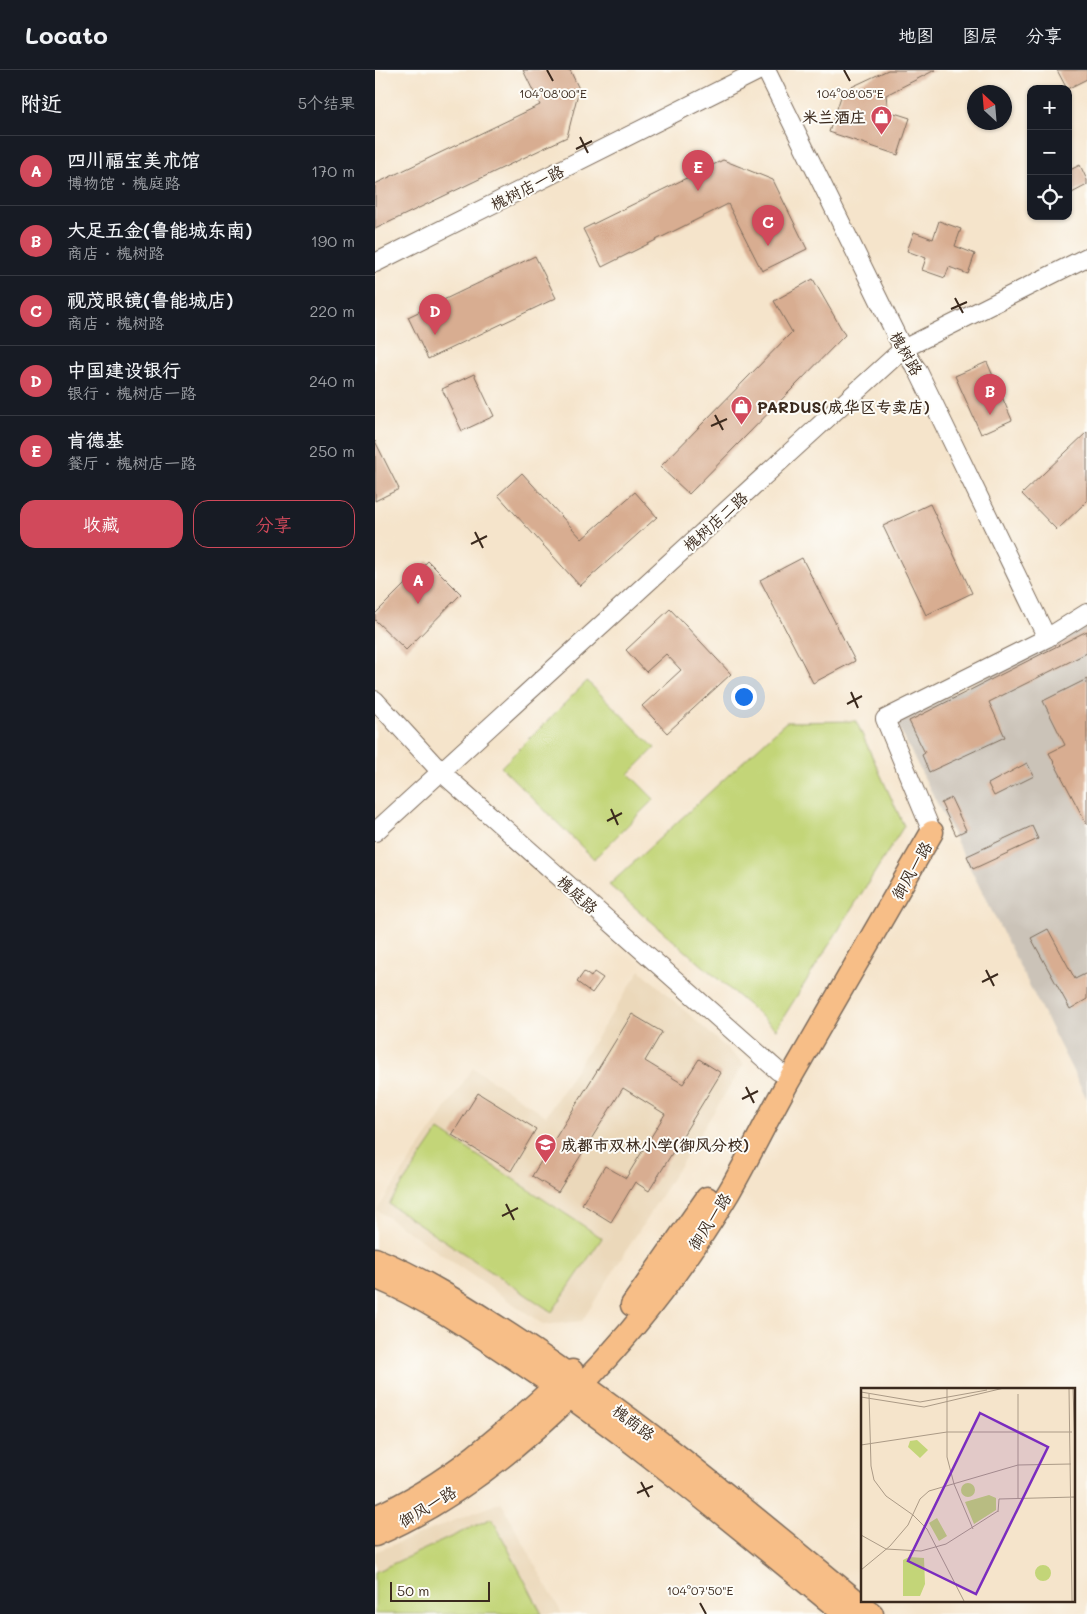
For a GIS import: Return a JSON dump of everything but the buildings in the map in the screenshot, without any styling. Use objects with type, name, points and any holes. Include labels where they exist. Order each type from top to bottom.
[{"type":"main road","name":"御风一路","points":[[375,1535],[451,1494],[510,1451],[569,1385],[639,1319],[681,1265],[729,1191],[784,1074],[929,825]]},
{"type":"main road","name":"槐荫路","points":[[375,1259],[400,1269],[459,1302],[569,1385],[622,1434],[845,1614]]},
{"type":"main road","name":"槐荫路","points":[[375,1277],[450,1316],[635,1421],[872,1614]]},
{"type":"main road","name":"御风一路","points":[[375,1517],[445,1478],[569,1385]]},
{"type":"street","name":"槐树店一路","points":[[375,263],[760,70]]},
{"type":"street","name":"槐树路","points":[[766,70],[903,349],[918,371],[1047,638]]},
{"type":"street","name":"槐树店二路","points":[[375,832],[903,349],[1087,257]]},
{"type":"street","name":"御风一路","points":[[929,825],[885,719],[1047,638],[1087,613]]},
{"type":"street","name":"槐庭路","points":[[375,700],[440,771],[784,1074]]},
{"type":"shaded area","points":[[1087,626],[1087,1099],[896,722]]},
{"type":"shaded area","name":"成都市双林小学(御风分校)","points":[[640,970],[744,1064],[582,1321],[544,1325],[377,1210],[473,1068],[546,1116]]},
{"type":"shaded area","points":[[501,1502],[562,1614],[375,1614],[375,1552]]},
{"type":"green space","points":[[587,681],[655,748],[629,774],[654,799],[594,859],[501,767]]},
{"type":"green space","points":[[856,721],[904,826],[776,1029],[609,885],[786,722]]},
{"type":"green space","points":[[439,1130],[602,1238],[552,1312],[389,1204]]},
{"type":"green space","points":[[492,1518],[542,1614],[375,1614],[375,1572]]},
{"type":"place","name":"米兰酒庄","points":[[882,135]]},
{"type":"place","name":"肯德基","points":[[698,191]]},
{"type":"place","name":"视茂眼镜(鲁能城店)","points":[[768,246]]},
{"type":"place","name":"中国建设银行","points":[[435,335]]},
{"type":"place","name":"大足五金(鲁能城东南)","points":[[990,415]]},
{"type":"place","name":"PARDUS(成华区专卖店)","points":[[741,425]]},
{"type":"place","name":"四川福宝美术馆","points":[[418,604]]},
{"type":"place","name":"成都市双林小学(御风分校)","points":[[545,1163]]}]
